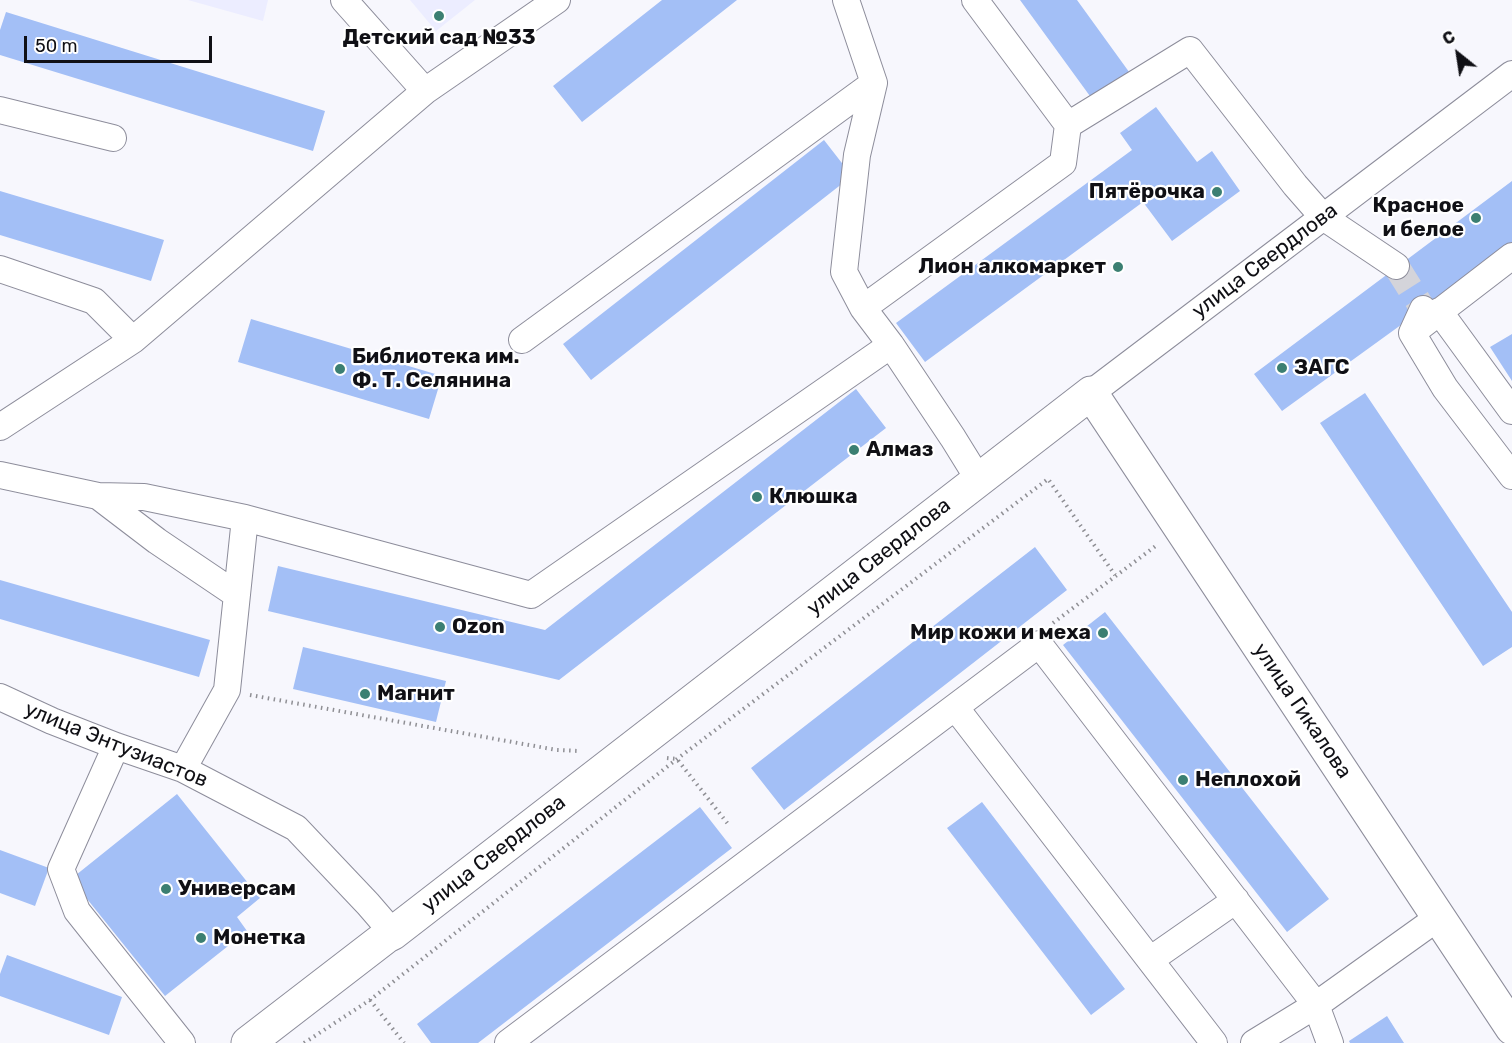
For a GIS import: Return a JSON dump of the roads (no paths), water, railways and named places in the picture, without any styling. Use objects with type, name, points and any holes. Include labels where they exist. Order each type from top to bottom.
[{"type":"main road","name":"улица Свердлова","points":[[248,1043],[1091,393]]},
{"type":"main road","name":"улица Гикалова","points":[[1091,393],[1512,1028]]},
{"type":"street","points":[[0,427],[133,340],[425,91],[557,0]]},
{"type":"street","points":[[846,0],[874,83],[857,155],[844,272],[863,308],[891,345],[979,480]]},
{"type":"street","points":[[863,308],[1063,163],[1068,125],[975,0]]},
{"type":"street","points":[[349,2],[425,91]]},
{"type":"street","points":[[1068,125],[1190,50],[1295,185],[1323,217],[1396,266]]},
{"type":"street","name":"улица Свердлова","points":[[1091,393],[1512,74]]},
{"type":"street","points":[[522,340],[874,83]]},
{"type":"street","points":[[0,110],[113,138]]},
{"type":"street","points":[[1512,256],[1431,310],[1412,333],[1445,388],[1512,476]]},
{"type":"street","points":[[0,269],[94,301],[133,340]]},
{"type":"street","points":[[1431,310],[1512,411]]},
{"type":"street","points":[[0,475],[98,496],[144,497],[245,518],[531,595],[891,345]]},
{"type":"street","points":[[98,496],[157,541],[237,595]]},
{"type":"street","points":[[183,768],[227,690],[245,518]]},
{"type":"street","points":[[508,1043],[1040,644],[1316,1005],[1330,1043]]},
{"type":"street","name":"улица Энтузиастов","points":[[0,697],[52,721],[116,746],[183,768],[296,828],[393,933]]},
{"type":"street","points":[[955,707],[1214,1043]]},
{"type":"street","points":[[116,746],[61,869],[76,911],[182,1043]]},
{"type":"street","points":[[1150,960],[1236,900]]},
{"type":"street","points":[[1254,1043],[1316,1005],[1439,917]]},
{"type":"tunnel","points":[[1396,266],[1423,309]]},
{"type":"place","name":"Детский сад №33","points":[[439,16]]},
{"type":"place","name":"Пятёрочка","points":[[1217,192]]},
{"type":"place","name":"Красное и белое","points":[[1476,218]]},
{"type":"place","name":"Лион алкомаркет","points":[[1118,267]]},
{"type":"place","name":"ЗАГС","points":[[1282,368]]},
{"type":"place","name":"Библиотека им. Ф. Т. Селянина","points":[[340,369]]},
{"type":"place","name":"Алмаз","points":[[854,450]]},
{"type":"place","name":"Клюшка","points":[[757,497]]},
{"type":"place","name":"Ozon","points":[[440,627]]},
{"type":"place","name":"Мир кожи и меха","points":[[1103,633]]},
{"type":"place","name":"Магнит","points":[[365,694]]},
{"type":"place","name":"Неплохой","points":[[1183,780]]},
{"type":"place","name":"Универсам","points":[[166,889]]},
{"type":"place","name":"Монетка","points":[[201,938]]}]
